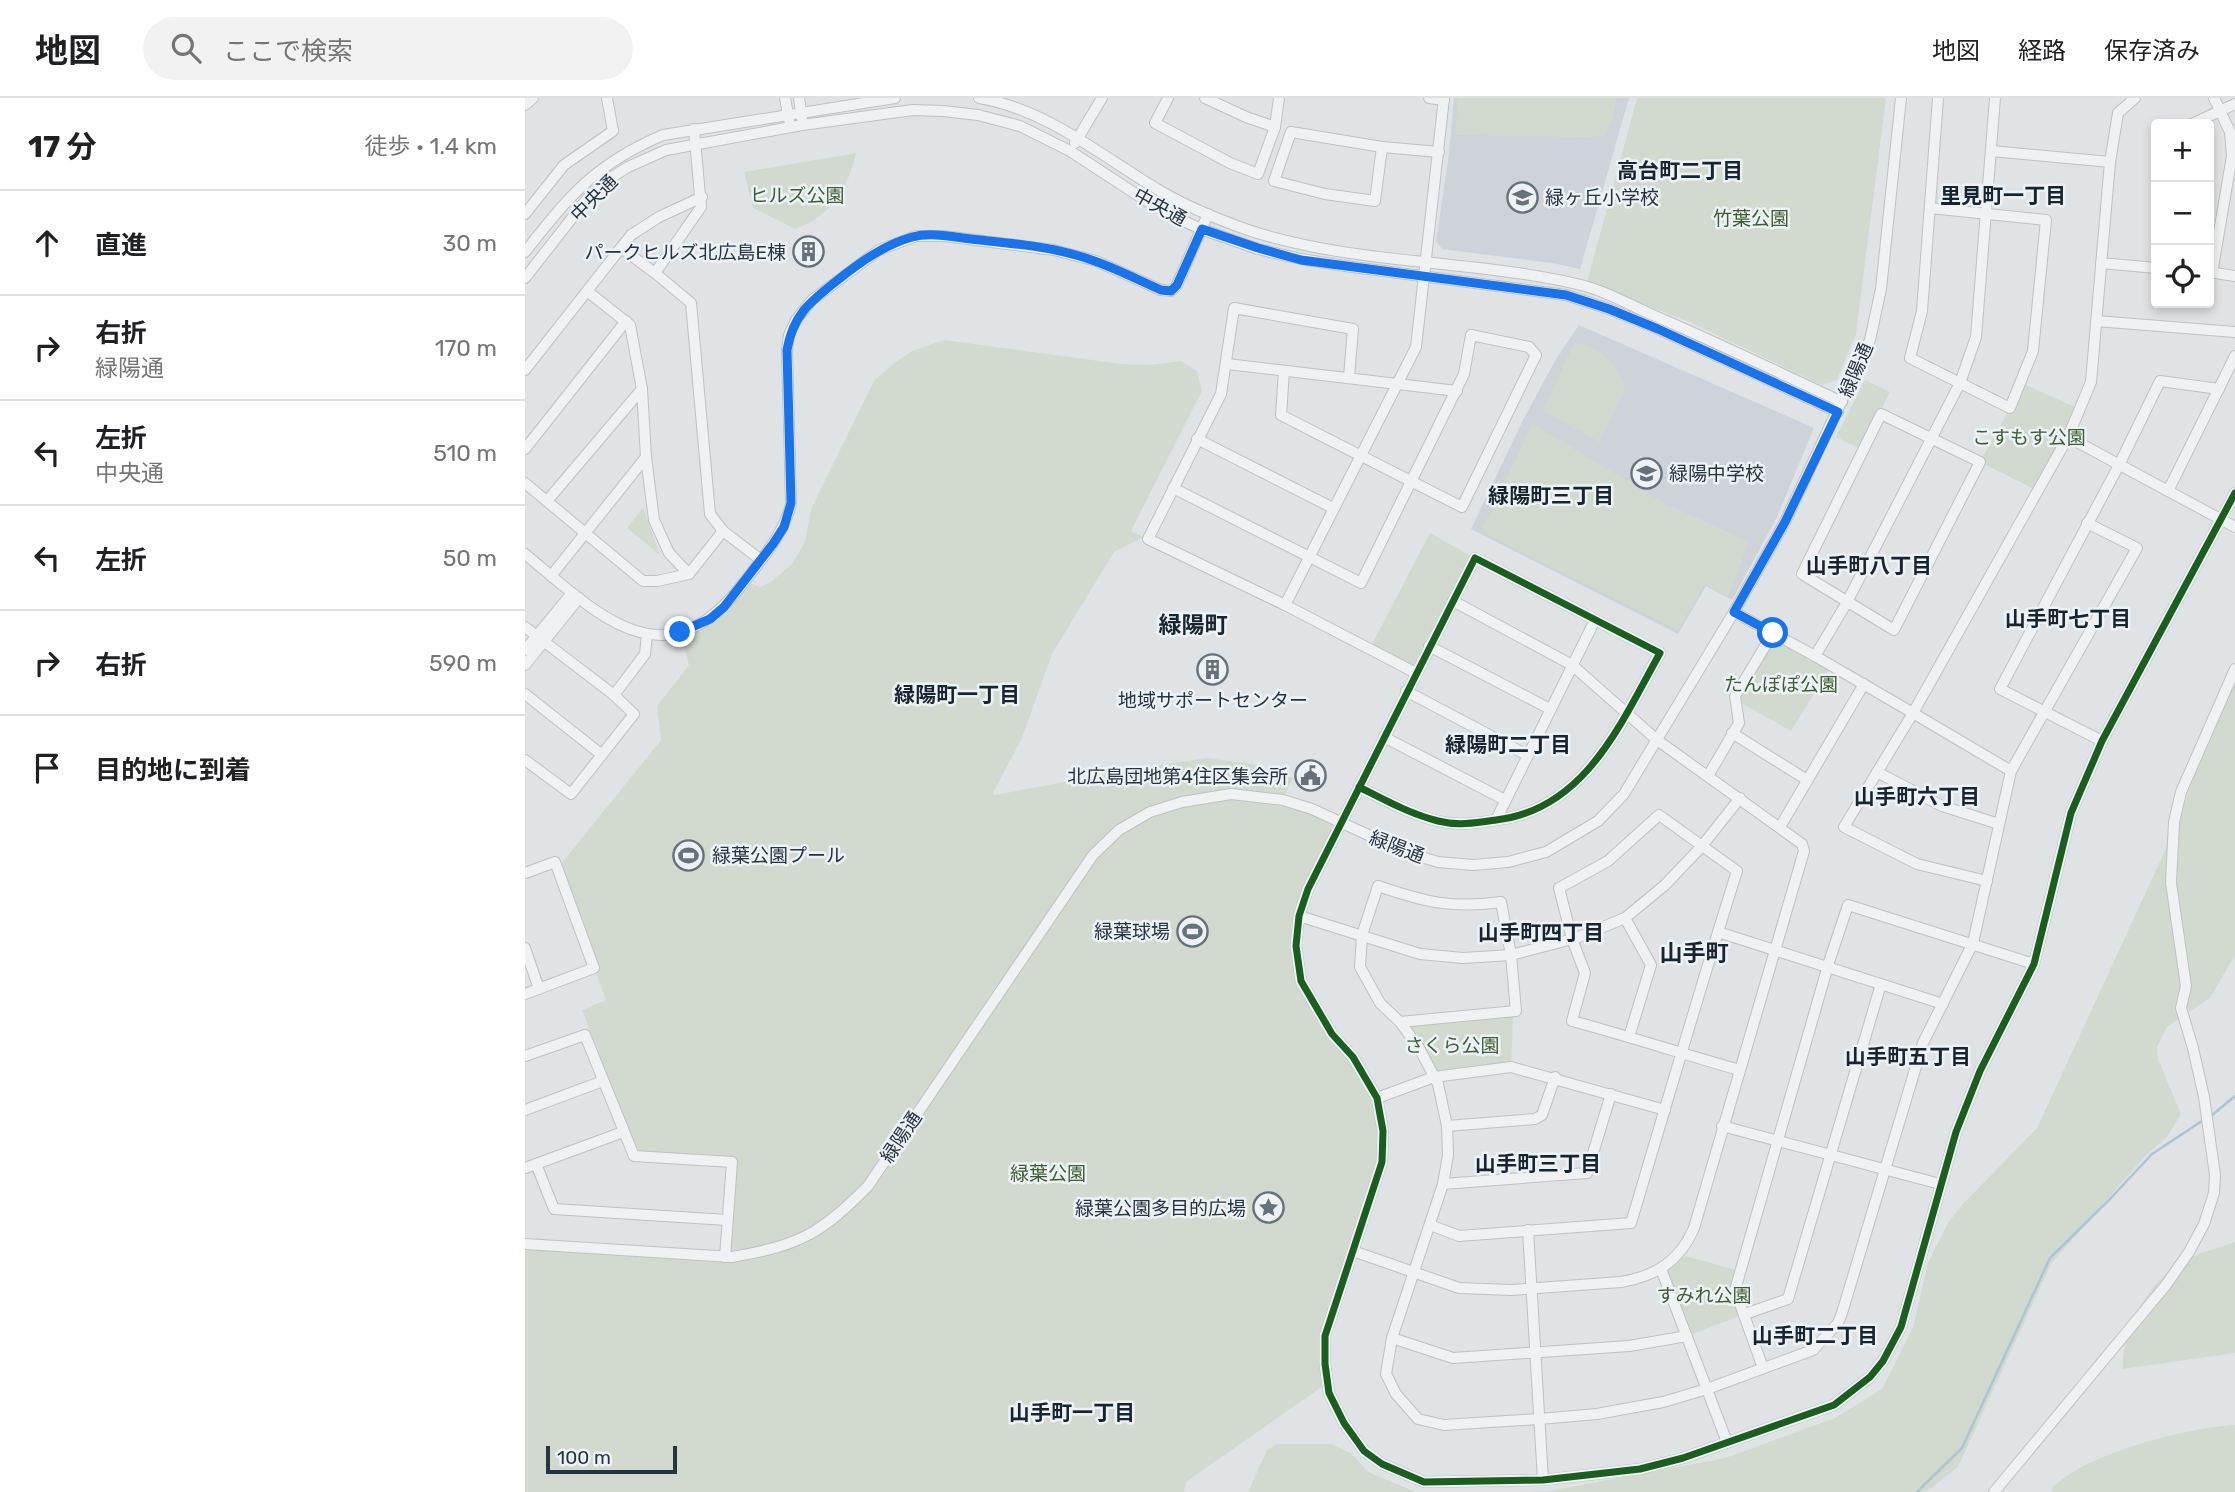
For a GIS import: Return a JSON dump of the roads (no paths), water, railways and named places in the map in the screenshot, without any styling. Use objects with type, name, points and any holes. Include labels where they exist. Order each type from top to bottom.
[{"type":"street","points":[[525,105],[533,98]]},
{"type":"street","points":[[525,214],[564,164],[613,131],[607,98]]},
{"type":"street","points":[[785,98],[789,127]]},
{"type":"street","points":[[799,98],[802,125]]},
{"type":"street","name":"中央通","points":[[525,252],[578,188],[604,166],[631,149],[663,135],[895,98]]},
{"type":"street","name":"中央通","points":[[979,98],[1035,116],[1078,139],[1158,190],[1207,214],[1249,230],[1298,244],[1509,272],[1586,287],[1680,326],[1840,407]]},
{"type":"street","points":[[1070,151],[1102,98]]},
{"type":"street","points":[[1168,98],[1155,122],[1230,163],[1258,174],[1275,127],[1279,98]]},
{"type":"street","points":[[1205,98],[1275,127]]},
{"type":"street","points":[[1285,605],[1416,347],[1444,99],[1429,98]]},
{"type":"street","name":"緑陽通","points":[[525,1244],[725,1258],[796,1242],[837,1216],[868,1186],[1093,855],[1119,830],[1150,812],[1182,802],[1231,794],[1283,800],[1341,822],[1394,847],[1438,862],[1473,865],[1527,859],[1568,841],[1598,821],[1624,794],[1785,522],[1870,340],[1881,289],[1901,98]]},
{"type":"street","points":[[1930,208],[2046,220],[2033,351],[2010,408],[1910,358],[1922,311],[1938,98]]},
{"type":"street","points":[[1815,656],[1847,602],[1960,383],[1976,337],[1995,98]]},
{"type":"street","points":[[1987,881],[1917,864],[1845,827],[1913,713],[2068,437],[2091,382],[2110,162],[2118,113],[2135,98]]},
{"type":"street","points":[[2214,98],[2230,132],[2232,156],[2214,252]]},
{"type":"street","points":[[2203,119],[2235,104]]},
{"type":"street","name":"中央通","points":[[525,278],[587,199],[609,179],[628,167],[667,150],[802,125],[913,110],[943,111],[978,115],[1020,126],[1070,151],[1145,200],[1202,229],[1258,248],[1301,260],[1566,295],[1609,309],[1840,407]]},
{"type":"street","points":[[655,273],[701,207],[694,129]]},
{"type":"street","points":[[1383,147],[1375,201],[1325,194],[1274,181],[1291,132],[1383,147],[1439,152]]},
{"type":"street","points":[[1991,151],[2110,162]]},
{"type":"street","points":[[525,370],[631,235],[659,217],[702,197]]},
{"type":"street","points":[[525,554],[614,623],[646,634],[680,632],[710,619],[724,607],[784,527],[791,503],[787,350],[789,335],[802,311],[840,278],[879,250],[897,242],[916,236],[944,236],[1035,246],[1072,254],[1096,261],[1161,290],[1171,291],[1177,285],[1207,214]]},
{"type":"street","points":[[621,248],[691,303],[707,495],[711,514],[723,531],[761,560]]},
{"type":"street","points":[[2101,262],[2151,267]]},
{"type":"street","points":[[2214,273],[2235,276]]},
{"type":"street","points":[[587,291],[631,325],[642,389],[646,457],[654,520],[669,553],[689,575]]},
{"type":"street","points":[[1349,377],[1353,328],[1234,308],[1221,394],[1148,539],[1285,605],[1416,673]]},
{"type":"street","points":[[525,449],[626,321]]},
{"type":"street","points":[[2096,321],[2235,332]]},
{"type":"street","points":[[1173,488],[1361,583],[1411,481],[1457,391],[1464,374],[1471,335],[1529,347],[1536,355],[1462,507],[1411,481],[1361,456],[1281,415],[1284,371]]},
{"type":"street","points":[[2168,491],[2235,356]]},
{"type":"street","points":[[1227,364],[1457,391]]},
{"type":"street","points":[[2102,741],[2000,690],[2160,381],[2219,389]]},
{"type":"street","points":[[547,501],[642,389]]},
{"type":"street","points":[[1881,414],[1980,462],[1894,631],[1847,602],[1802,574],[1881,414]]},
{"type":"street","points":[[2068,437],[2235,527]]},
{"type":"street","points":[[1197,439],[1333,508]]},
{"type":"street","points":[[551,576],[646,457]]},
{"type":"street","points":[[525,483],[643,581],[689,575],[723,531]]},
{"type":"street","points":[[1359,788],[1439,822],[1468,825],[1512,819],[1533,812],[1554,801],[1593,764],[1660,653],[1475,558],[1308,889],[1299,916],[1296,946],[1301,981],[1332,1034],[1353,1058],[1377,1098],[1383,1131],[1382,1162],[1325,1336],[1329,1393],[1344,1423],[1364,1451],[1382,1464],[1424,1482],[1543,1480],[1640,1469],[1683,1458],[1834,1405],[1870,1377],[1883,1361],[1901,1327],[1956,1132],[1980,1071],[2034,964],[2071,813],[2102,741],[2235,493]]},
{"type":"street","points":[[1400,1022],[1516,1011],[1511,955],[1501,902],[1445,904],[1378,886],[1362,935],[1360,967],[1380,1003],[1400,1022],[1419,1048],[1443,1097],[1447,1126],[1448,1155],[1443,1184],[1392,1338],[1385,1374],[1396,1394],[1417,1419],[1444,1425],[1539,1419],[1627,1409],[1707,1389],[1813,1350],[1838,1323],[1923,1043],[1973,943],[2011,771],[2137,548],[2087,523]]},
{"type":"street","points":[[525,665],[540,639],[576,596]]},
{"type":"street","points":[[1353,1251],[1459,1287],[1488,1290],[1641,1279],[1661,1269],[1679,1255],[1689,1240],[1804,851],[1802,844],[1780,827],[1657,740],[1572,665],[1453,601]]},
{"type":"street","points":[[1734,612],[1864,684],[2011,771]]},
{"type":"street","points":[[1496,820],[1595,620]]},
{"type":"street","points":[[525,627],[614,695],[634,714],[571,794],[525,760]]},
{"type":"street","points":[[1708,776],[1739,723],[1735,696],[1773,633]]},
{"type":"street","points":[[614,695],[645,653],[646,634]]},
{"type":"street","points":[[525,650],[540,639]]},
{"type":"street","points":[[1429,646],[1550,709]]},
{"type":"street","points":[[1994,1492],[2166,1285],[2204,1224],[2214,1194],[2215,1175],[2210,1129],[2193,1048],[2181,1009],[2186,986],[2170,865],[2176,808],[2235,669]]},
{"type":"street","points":[[1780,827],[1864,684]]},
{"type":"street","points":[[1406,691],[1527,755]]},
{"type":"street","points":[[525,694],[602,755]]},
{"type":"street","points":[[1732,733],[1807,780]]},
{"type":"street","points":[[1384,737],[1505,800]]},
{"type":"street","points":[[1877,772],[1942,806],[1999,824]]},
{"type":"street","points":[[1299,916],[1420,954],[1463,958],[1511,955],[1572,939],[1625,918],[1665,885],[1702,846],[1739,798]]},
{"type":"street","points":[[1430,1225],[1459,1236],[1631,1223],[1665,1110],[1682,1053],[1718,932],[1737,871],[1659,815],[1608,860],[1559,888],[1572,939],[1585,973],[1572,1021],[1629,1037],[1682,1053],[1739,1070]]},
{"type":"street","points":[[525,873],[555,862],[594,968],[525,994]]},
{"type":"street","points":[[1763,1368],[1735,1290],[1848,905],[2034,964]]},
{"type":"street","points":[[1625,918],[1651,965],[1629,1037]]},
{"type":"street","points":[[1718,932],[1943,1004]]},
{"type":"street","points":[[525,948],[539,989]]},
{"type":"street","points":[[1745,1314],[1788,1299],[1881,984]]},
{"type":"street","points":[[525,1056],[585,1035],[634,1156],[732,1162],[725,1258]]},
{"type":"street","points":[[1377,1098],[1434,1077],[1511,1067],[1555,1077],[1665,1110]]},
{"type":"street","points":[[1447,1126],[1535,1119],[1542,1115],[1555,1077]]},
{"type":"street","points":[[525,1110],[603,1081]]},
{"type":"street","points":[[1443,1184],[1587,1173],[1611,1094]]},
{"type":"street","points":[[1722,1126],[1940,1184]]},
{"type":"street","points":[[525,1168],[623,1132]]},
{"type":"street","points":[[536,1164],[554,1209],[727,1220]]},
{"type":"street","points":[[1528,1230],[1543,1480]]},
{"type":"street","points":[[1661,1269],[1727,1442]]},
{"type":"street","points":[[1392,1338],[1453,1359],[1629,1346],[1687,1336]]},
{"type":"waterway","points":[[2211,1116],[2235,1096]]},
{"type":"waterway","points":[[1917,1492],[1962,1448],[2050,1258],[2152,1154],[2205,1119]]},
{"type":"place","name":"緑ヶ丘小学校","points":[[1522,197]]},
{"type":"place","name":"パークヒルズ北広島E棟","points":[[809,252]]},
{"type":"place","name":"緑陽中学校","points":[[1646,473]]},
{"type":"place","name":"地域サポートセンター","points":[[1213,669]]},
{"type":"place","name":"北広島団地第4住区集会所","points":[[1311,776]]},
{"type":"place","name":"緑葉公園プール","points":[[689,855]]},
{"type":"place","name":"緑葉球場","points":[[1193,931]]},
{"type":"place","name":"緑葉公園多目的広場","points":[[1269,1208]]},
{"type":"district","name":"高台町二丁目","points":[[1680,170]]},
{"type":"district","name":"里見町一丁目","points":[[2003,195]]},
{"type":"district","name":"緑陽町三丁目","points":[[1551,495]]},
{"type":"district","name":"山手町八丁目","points":[[1869,565]]},
{"type":"district","name":"山手町七丁目","points":[[2068,618]]},
{"type":"district","name":"緑陽町","points":[[1193,625]]},
{"type":"district","name":"緑陽町一丁目","points":[[957,694]]},
{"type":"district","name":"緑陽町二丁目","points":[[1508,744]]},
{"type":"district","name":"山手町六丁目","points":[[1917,796]]},
{"type":"district","name":"山手町四丁目","points":[[1541,932]]},
{"type":"district","name":"山手町","points":[[1694,953]]},
{"type":"district","name":"山手町五丁目","points":[[1908,1056]]},
{"type":"district","name":"山手町三丁目","points":[[1538,1163]]},
{"type":"district","name":"山手町二丁目","points":[[1815,1335]]},
{"type":"district","name":"山手町一丁目","points":[[1072,1412]]},
{"type":"park label","name":"ヒルズ公園","points":[[797,195]]},
{"type":"park label","name":"竹葉公園","points":[[1751,218]]},
{"type":"park label","name":"こすもす公園","points":[[2029,437]]},
{"type":"park label","name":"たんぽぽ公園","points":[[1781,684]]},
{"type":"park label","name":"さくら公園","points":[[1452,1045]]},
{"type":"park label","name":"緑葉公園","points":[[1048,1173]]},
{"type":"park label","name":"すみれ公園","points":[[1704,1295]]}]
